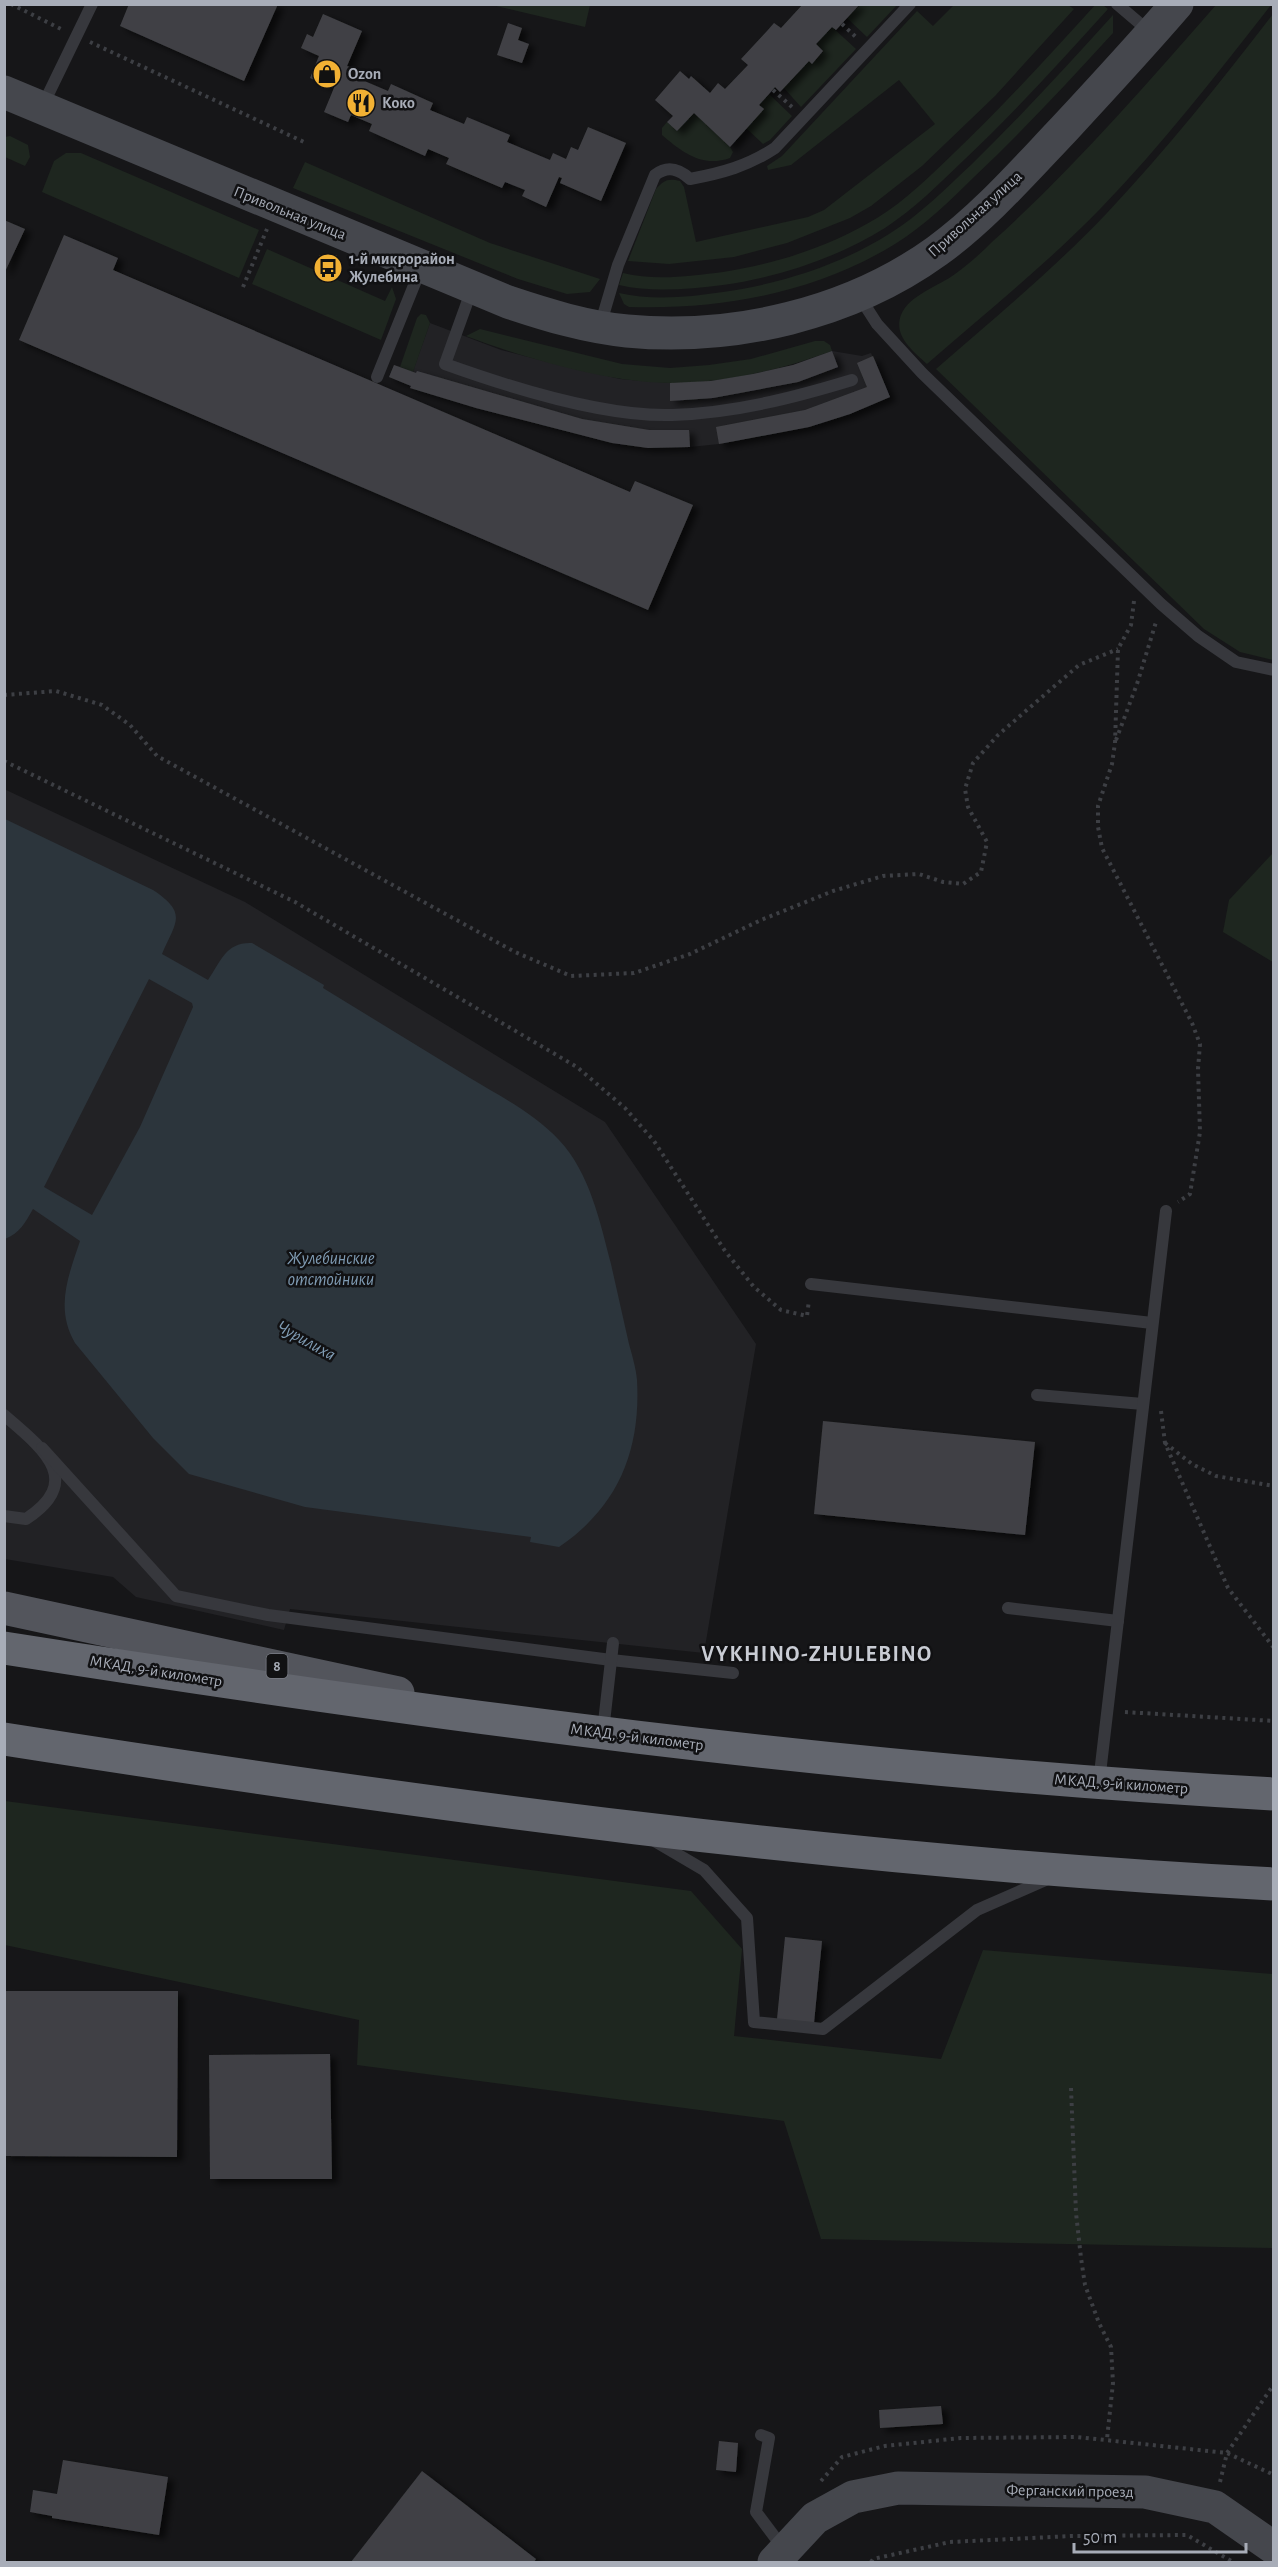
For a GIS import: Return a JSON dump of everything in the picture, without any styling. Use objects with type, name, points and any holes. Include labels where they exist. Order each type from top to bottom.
[{"type":"highway","name":"МКАД, 9-й километр","points":[[4,1648],[250,1686],[603,1733],[862,1763],[1099,1783],[1274,1794]]},
{"type":"highway","points":[[4,1739],[236,1775],[852,1853],[1067,1871],[1274,1884]]},
{"type":"main road","name":"Привольная улица","points":[[4,92],[472,288],[554,318],[600,327],[669,333],[745,327],[807,313],[859,295],[910,268],[958,234],[999,197],[1177,4]]},
{"type":"main road","name":"8","points":[[4,1608],[550,1726]]},
{"type":"main road","name":"Ферганский проезд","points":[[779,2556],[815,2518],[853,2497],[898,2488],[1145,2492],[1215,2507],[1274,2548]]},
{"type":"lane","points":[[41,109],[92,4]]},
{"type":"lane","points":[[600,327],[618,265],[655,175],[663,169],[672,169],[682,172],[690,179],[741,167],[775,148],[910,4]]},
{"type":"lane","points":[[1117,4],[1152,33]]},
{"type":"lane","points":[[377,377],[422,267]]},
{"type":"lane","points":[[472,288],[445,364],[484,378],[556,397],[616,411],[670,415],[714,412],[759,405],[801,396],[852,380]]},
{"type":"lane","points":[[859,295],[877,324],[922,373],[1161,604],[1197,636],[1236,662],[1274,670]]},
{"type":"lane","points":[[1099,1783],[1166,1211]]},
{"type":"lane","points":[[811,1284],[1152,1323]]},
{"type":"lane","points":[[1037,1395],[1143,1404]]},
{"type":"lane","points":[[4,1414],[42,1448],[176,1596],[268,1615],[734,1674]]},
{"type":"lane","points":[[4,1516],[26,1520],[44,1508],[55,1490],[54,1467],[42,1448]]},
{"type":"lane","points":[[1008,1608],[1118,1622]]},
{"type":"lane","points":[[603,1733],[613,1643]]},
{"type":"lane","points":[[633,1827],[704,1870],[747,1918],[754,2022],[823,2029],[977,1910],[1067,1871]]},
{"type":"lane","points":[[761,2435],[769,2438],[756,2512],[779,2556]]},
{"type":"path","points":[[10,4],[304,142]]},
{"type":"path","points":[[773,90],[803,118]]},
{"type":"path","points":[[243,286],[277,207]]},
{"type":"path","points":[[1131,576],[1134,602],[1131,625],[1118,649],[1115,743],[1112,764],[1098,806],[1098,827],[1102,848],[1192,1023],[1200,1044],[1198,1069],[1200,1132],[1190,1194],[1166,1211]]},
{"type":"path","points":[[1115,743],[1137,684],[1161,604]]},
{"type":"path","points":[[4,695],[56,691],[102,705],[130,725],[157,756],[515,952],[571,976],[634,973],[690,954],[761,920],[833,891],[883,876],[919,874],[943,882],[963,884],[981,872],[987,842],[968,807],[966,798],[965,789],[973,763],[998,735],[1079,665],[1118,649]]},
{"type":"path","points":[[4,761],[295,902],[577,1067],[625,1108],[654,1141],[725,1251],[754,1287],[781,1310],[807,1316],[811,1284]]},
{"type":"path","points":[[1160,1399],[1165,1443],[1227,1588],[1274,1648]]},
{"type":"path","points":[[1165,1443],[1192,1464],[1216,1476],[1274,1486]]},
{"type":"path","points":[[1108,1711],[1274,1721]]},
{"type":"path","points":[[1071,2088],[1076,2213],[1084,2276],[1099,2323],[1111,2347],[1113,2383],[1107,2439]]},
{"type":"path","points":[[1215,2507],[1227,2453],[1274,2384]]},
{"type":"path","points":[[870,2562],[873,2559],[950,2542],[1072,2536],[1187,2535],[1233,2562]]},
{"type":"shaded area","points":[[897,4],[867,37],[847,18],[860,5]]},
{"type":"shaded area","points":[[1096,4],[1108,9],[1038,86],[936,187],[906,213],[867,239],[807,265],[744,281],[671,290],[619,285],[623,273],[648,277],[698,275],[743,269],[783,259],[841,237],[877,218],[917,188],[972,135]]},
{"type":"shaded area","points":[[492,5],[590,5],[585,27]]},
{"type":"shaded area","points":[[954,5],[1068,5],[1074,9],[995,96],[922,166],[871,206],[850,218],[787,243],[734,257],[669,264],[628,261],[656,189],[666,180],[680,181],[684,187],[696,242],[808,217],[824,210],[935,124],[899,80],[791,165],[768,170],[767,166],[782,156],[917,11],[933,26]]},
{"type":"shaded area","points":[[1216,5],[1271,5],[1210,83],[1124,184],[1038,269],[927,364],[902,336],[899,323],[905,308],[917,296],[965,266],[1023,214],[1108,126]]},
{"type":"shaded area","points":[[1273,14],[1273,660],[1240,652],[1204,629],[936,369],[1045,274],[1107,213],[1193,115]]},
{"type":"shaded area","points":[[1113,15],[1113,33],[1045,106],[946,204],[895,244],[833,275],[766,295],[698,305],[629,307],[624,304],[619,293],[658,298],[684,297],[766,284],[830,264],[889,234],[922,210],[972,164],[1044,91]]},
{"type":"shaded area","points":[[832,27],[856,49],[801,107],[784,88],[809,61],[812,64],[823,52],[816,44]]},
{"type":"shaded area","points":[[769,94],[792,116],[770,140],[763,144],[746,128],[763,109],[759,105]]},
{"type":"shaded area","points":[[694,113],[730,147],[733,152],[730,158],[720,161],[701,160],[677,147],[662,135],[662,128],[667,122],[677,131]]},
{"type":"shaded area","points":[[10,136],[28,145],[30,157],[25,166],[5,157],[5,137]]},
{"type":"shaded area","points":[[66,153],[81,153],[259,230],[239,278],[42,192],[54,161]]},
{"type":"shaded area","points":[[305,162],[490,243],[600,279],[590,292],[567,294],[518,279],[293,188]]},
{"type":"shaded area","points":[[267,249],[385,301],[392,287],[396,299],[381,340],[252,284]]},
{"type":"shaded area","points":[[421,314],[426,315],[430,323],[413,372],[400,367],[417,318]]},
{"type":"shaded area","points":[[430,323],[501,350],[540,360],[620,379],[670,383],[711,381],[753,374],[793,365],[832,351],[862,356],[871,353],[890,397],[850,414],[809,427],[719,444],[690,447],[612,443],[476,408],[389,377],[394,365],[413,371]]},
{"type":"shaded area","points":[[480,329],[622,364],[670,368],[751,359],[815,341],[824,341],[830,345],[832,351],[793,364],[732,378],[671,383],[647,382],[567,368],[466,336]]},
{"type":"shaded area","name":"Жулебинские отстойники","points":[[4,789],[245,902],[605,1122],[756,1344],[704,1653],[290,1609],[284,1630],[136,1597],[113,1577],[5,1559]]},
{"type":"shaded area","points":[[1273,853],[1273,962],[1223,932],[1229,900]]},
{"type":"shaded area","points":[[5,1801],[691,1891],[742,1949],[734,2036],[941,2059],[983,1950],[1273,1974],[1273,2248],[821,2239],[784,2121],[357,2065],[359,2020],[5,1945]]},
{"type":"water","name":"Жулебинские отстойники","points":[[5,819],[153,890],[164,898],[175,912],[176,919],[162,954],[208,980],[230,949],[252,943],[324,985],[323,988],[517,1106],[559,1140],[579,1167],[593,1199],[635,1366],[637,1406],[630,1453],[622,1475],[597,1514],[559,1547],[530,1542],[531,1537],[305,1507],[189,1474],[153,1438],[75,1343],[69,1330],[65,1305],[71,1267],[80,1241],[33,1209],[18,1231],[5,1239]],"holes":[[[149,979],[192,1003],[193,1007],[140,1127],[92,1215],[44,1187]]]},
{"type":"building","points":[[129,4],[278,4],[244,81],[120,26]]},
{"type":"building","points":[[803,4],[860,4],[836,30],[832,27],[816,44],[823,51],[812,64],[809,61],[780,92],[775,87],[759,105],[764,109],[730,147],[694,113],[677,131],[667,122],[673,116],[655,100],[680,71],[689,79],[691,76],[710,93],[718,83],[725,89],[748,65],[741,59],[774,23],[781,28]]},
{"type":"building","points":[[323,14],[362,31],[347,66],[358,70],[355,77],[388,91],[391,84],[433,103],[430,110],[464,124],[467,117],[510,135],[507,142],[550,160],[553,153],[566,159],[571,147],[578,150],[588,127],[626,143],[601,201],[560,183],[562,178],[559,177],[546,207],[522,196],[525,190],[505,182],[502,188],[446,164],[449,158],[428,149],[425,156],[369,131],[372,124],[351,115],[348,122],[324,112],[336,83],[332,82],[330,87],[310,78],[319,56],[301,48],[307,34],[313,37]]},
{"type":"building","points":[[508,23],[522,28],[518,40],[529,44],[522,63],[497,55]]},
{"type":"building","points":[[4,220],[25,229],[4,274]]},
{"type":"building","points":[[64,235],[118,258],[113,270],[630,492],[635,481],[693,505],[648,610],[19,340]]},
{"type":"building","points":[[832,351],[838,367],[798,382],[713,398],[670,401],[670,383],[711,381],[753,374],[793,365]]},
{"type":"building","points":[[873,356],[890,397],[850,414],[809,427],[719,444],[716,427],[805,410],[867,387],[857,363]]},
{"type":"building","points":[[394,365],[582,419],[649,430],[689,430],[690,447],[648,448],[612,443],[476,408],[410,388],[411,386],[389,377]]},
{"type":"building","points":[[823,1421],[1035,1442],[1025,1535],[814,1514]]},
{"type":"building","points":[[785,1937],[822,1941],[814,2023],[777,2019]]},
{"type":"building","points":[[4,1991],[178,1991],[177,2157],[4,2156]]},
{"type":"building","points":[[330,2054],[332,2179],[210,2179],[209,2055]]},
{"type":"building","points":[[941,2406],[943,2424],[880,2428],[879,2410]]},
{"type":"building","points":[[719,2441],[738,2443],[736,2472],[716,2470]]},
{"type":"building","points":[[63,2460],[168,2477],[159,2535],[52,2518],[52,2516],[30,2512],[33,2490],[57,2494]]},
{"type":"building","points":[[422,2471],[536,2559],[534,2562],[351,2562]]},
{"type":"place","name":"Ozon","points":[[327,74]]},
{"type":"place","name":"Коко","points":[[361,103]]},
{"type":"place","name":"1-й микрорайон Жулебина","points":[[328,268]]},
{"type":"district","name":"VYKHINO-ZHULEBINO","points":[[817,1654]]},
{"type":"water label","name":"Чурилиха","points":[[306,1341]]}]
